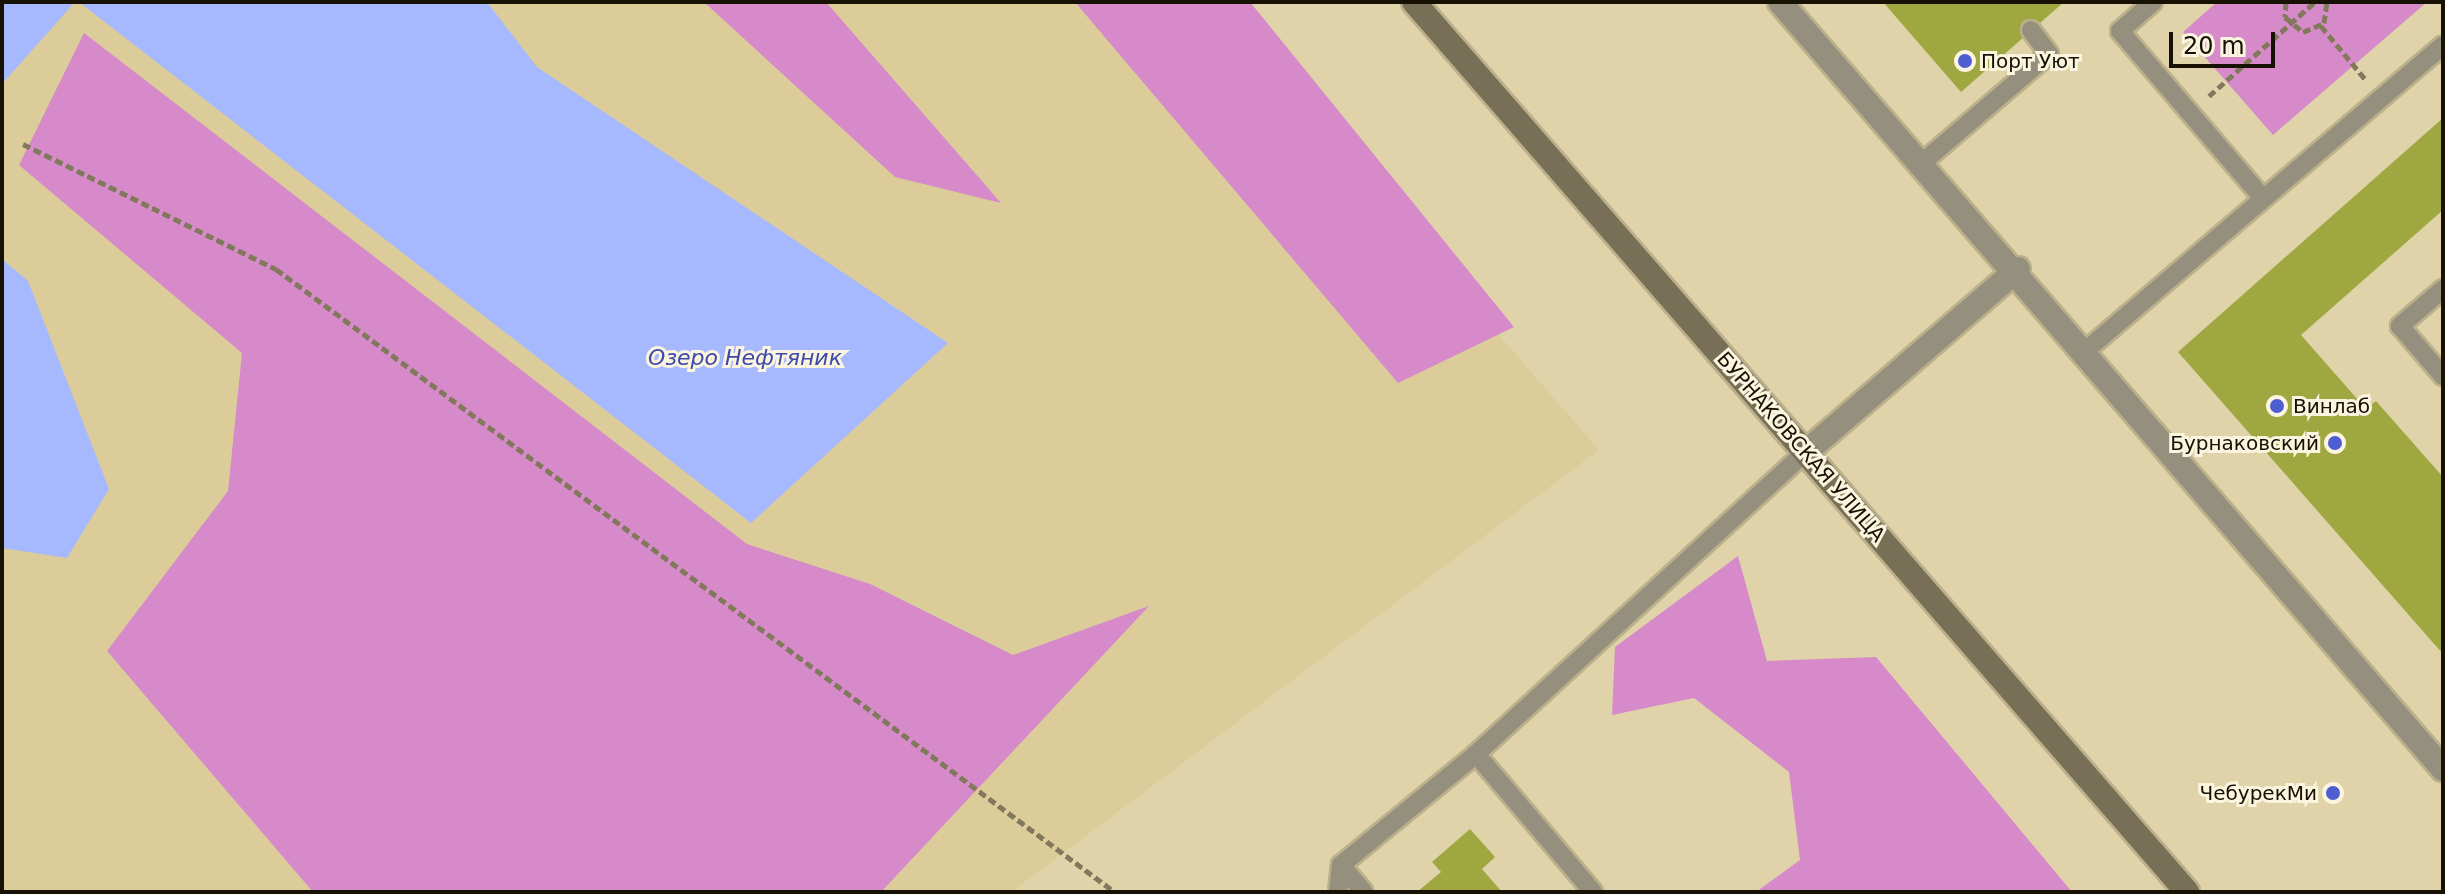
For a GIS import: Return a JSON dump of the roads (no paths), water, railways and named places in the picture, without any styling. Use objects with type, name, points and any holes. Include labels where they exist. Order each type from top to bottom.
[{"type":"main road","name":"БУРНАКОВСКАЯ УЛИЦА","points":[[1414,2],[2187,892]]},
{"type":"street","points":[[1780,2],[2018,269],[2084,352],[2443,769]]},
{"type":"street","points":[[1806,452],[2018,269]]},
{"type":"lane","points":[[2153,2],[2120,31],[2261,196]]},
{"type":"lane","points":[[1923,162],[2049,54],[2031,30]]},
{"type":"lane","points":[[2084,352],[2261,196],[2382,99],[2443,45]]},
{"type":"lane","points":[[2443,289],[2400,326],[2443,376]]},
{"type":"lane","points":[[1338,892],[1341,865],[1476,754],[1806,452]]},
{"type":"lane","points":[[1476,754],[1593,892]]},
{"type":"lane","points":[[1341,865],[1364,892]]},
{"type":"water","points":[[2,2],[75,2],[2,84]]},
{"type":"water","name":"Озеро Нефтяник","points":[[79,2],[487,2],[537,67],[948,343],[751,523]]},
{"type":"water","points":[[2,259],[28,281],[109,489],[67,558],[2,548]]},
{"type":"place","name":"Порт Уют","points":[[1965,61]]},
{"type":"place","name":"Винлаб","points":[[2277,406]]},
{"type":"place","name":"Бурнаковский","points":[[2335,443]]},
{"type":"place","name":"ЧебурекМи","points":[[2333,793]]}]
